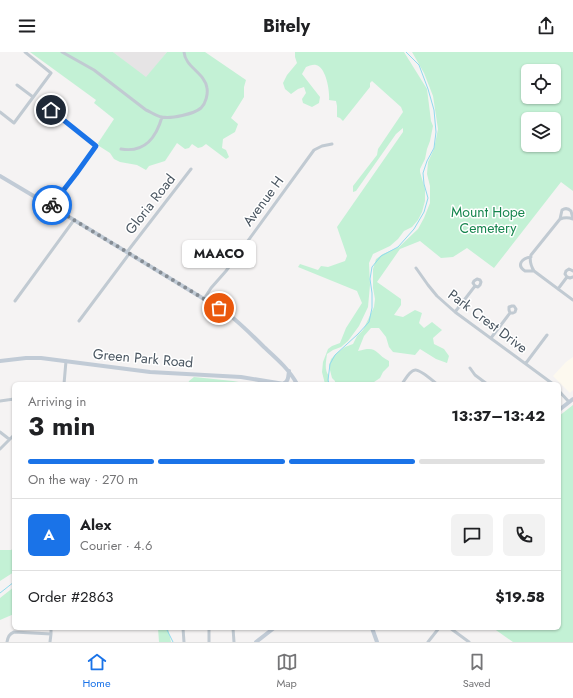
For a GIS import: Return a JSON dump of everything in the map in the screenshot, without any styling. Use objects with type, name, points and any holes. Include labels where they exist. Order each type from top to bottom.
[{"type":"main road","points":[[0,176],[223,310],[236,320],[289,371],[296,382]]},
{"type":"main road","name":"Green Park Road","points":[[0,361],[34,358],[164,373],[241,377],[272,382]]},
{"type":"main road","points":[[286,382],[288,380],[289,371]]},
{"type":"main road","points":[[561,408],[571,400]]},
{"type":"main road","points":[[256,642],[271,630]]},
{"type":"main road","points":[[373,630],[377,642]]},
{"type":"street","points":[[0,112],[14,123],[51,73],[25,52]]},
{"type":"street","points":[[62,52],[94,70],[146,110],[154,115],[162,117],[176,117],[190,113],[201,108],[206,100],[207,88],[203,78],[192,67],[184,52]]},
{"type":"street","points":[[17,85],[32,97]]},
{"type":"street","points":[[40,101],[96,146],[51,206]]},
{"type":"street","points":[[121,149],[130,151],[146,145],[160,126],[162,117]]},
{"type":"street","name":"Avenue H","points":[[204,299],[314,150],[322,146],[332,144]]},
{"type":"street","name":"Gloria Road","points":[[79,321],[191,168]]},
{"type":"street","points":[[573,219],[571,211],[567,209],[562,210],[560,218],[531,255],[530,263],[534,271],[573,300]]},
{"type":"street","points":[[560,218],[568,217],[573,219]]},
{"type":"street","points":[[15,301],[74,220]]},
{"type":"street","points":[[531,257],[525,258],[521,266],[525,271],[534,271]]},
{"type":"street","name":"Park Crest Drive","points":[[416,268],[428,285],[456,312],[550,382]]},
{"type":"street","points":[[558,289],[566,277],[566,271],[569,269],[573,271]]},
{"type":"street","points":[[566,277],[570,278],[573,276]]},
{"type":"street","points":[[456,312],[475,286]]},
{"type":"street","points":[[491,338],[510,312]]},
{"type":"street","points":[[526,363],[547,335]]},
{"type":"street","points":[[64,382],[66,361]]},
{"type":"street","points":[[470,368],[475,375],[484,382]]},
{"type":"street","points":[[403,382],[410,372],[419,370],[434,382]]},
{"type":"street","points":[[561,392],[571,400]]},
{"type":"street","points":[[0,401],[12,399]]},
{"type":"street","points":[[0,432],[9,439]]},
{"type":"street","points":[[0,449],[12,437]]},
{"type":"street","points":[[50,642],[51,630]]},
{"type":"street","points":[[183,630],[184,642]]},
{"type":"street","points":[[209,630],[209,642]]},
{"type":"street","points":[[233,630],[234,642]]},
{"type":"street","points":[[428,642],[437,630]]},
{"type":"street","points":[[453,630],[469,642]]},
{"type":"street","points":[[7,642],[8,637],[14,632],[50,634]]},
{"type":"shaded area","points":[[113,52],[167,52],[146,78]]},
{"type":"shaded area","points":[[573,357],[573,390],[570,393],[561,384],[561,382],[553,376]]},
{"type":"green space","points":[[30,52],[113,52],[146,77],[167,52],[205,52],[246,80],[244,97],[231,118],[238,124],[235,132],[223,139],[222,148],[226,150],[229,157],[226,159],[206,144],[198,148],[192,144],[189,148],[185,149],[177,143],[165,161],[149,166],[146,170],[137,165],[120,162],[114,159],[110,153],[99,146],[98,143],[114,119],[94,103],[96,100]]},
{"type":"green space","points":[[295,52],[404,52],[427,89],[433,126],[425,159],[420,169],[425,189],[425,201],[422,212],[412,227],[404,231],[390,246],[373,254],[369,263],[370,285],[368,307],[359,326],[348,341],[341,347],[327,354],[326,371],[329,376],[328,382],[324,382],[322,372],[323,362],[328,349],[340,343],[346,328],[362,303],[357,291],[298,267],[300,264],[318,270],[321,266],[328,267],[345,261],[347,256],[337,227],[403,132],[403,128],[396,134],[356,191],[353,192],[353,186],[377,155],[378,149],[403,112],[401,107],[372,81],[370,83],[370,87],[343,121],[337,117],[336,101],[329,100],[329,91],[325,75],[319,67],[315,65],[306,67],[302,74],[320,97],[319,103],[312,107],[303,103],[302,99],[306,93],[304,87],[291,94],[285,89],[283,83],[287,75],[297,63]]},
{"type":"green space","name":"Mount Hope Cemetery","points":[[412,52],[573,52],[573,191],[561,182],[494,268],[467,248],[453,257],[441,258],[420,241],[400,249],[377,282],[401,299],[401,305],[394,315],[403,317],[415,310],[422,313],[419,323],[424,328],[432,322],[442,330],[433,338],[434,344],[444,349],[449,356],[447,363],[436,359],[420,349],[415,355],[393,352],[389,347],[386,337],[379,328],[371,328],[364,336],[358,351],[373,349],[389,361],[389,366],[380,378],[374,382],[335,382],[332,378],[329,366],[331,359],[345,347],[353,344],[357,336],[363,330],[374,307],[375,299],[373,288],[373,269],[376,259],[399,247],[418,229],[424,218],[430,203],[430,186],[427,174],[428,162],[434,149],[438,129],[433,96],[424,73]]},
{"type":"green space","points":[[194,377],[239,382],[189,382]]},
{"type":"green space","points":[[573,405],[573,642],[513,642],[496,630],[561,630],[561,414]]},
{"type":"green space","points":[[12,549],[12,573],[0,581],[0,550]]},
{"type":"green space","points":[[12,589],[12,615],[0,620],[0,598]]},
{"type":"green space","points":[[158,630],[168,630],[171,642],[159,642]]},
{"type":"waterway","points":[[328,382],[330,364],[335,355],[369,322],[372,308],[370,279],[372,267],[381,256],[398,247],[414,229],[424,212],[428,198],[423,173],[434,148],[436,132],[434,110],[419,65],[406,52]]},
{"type":"waterway","points":[[0,593],[12,584]]},
{"type":"waterway","points":[[167,630],[173,642]]},
{"type":"way so far","points":[[52,205],[51,206],[219,308]]},
{"type":"place","name":"MAACO","points":[[219,308]]},
{"type":"route","points":[[51,110],[96,146],[52,205]]}]
